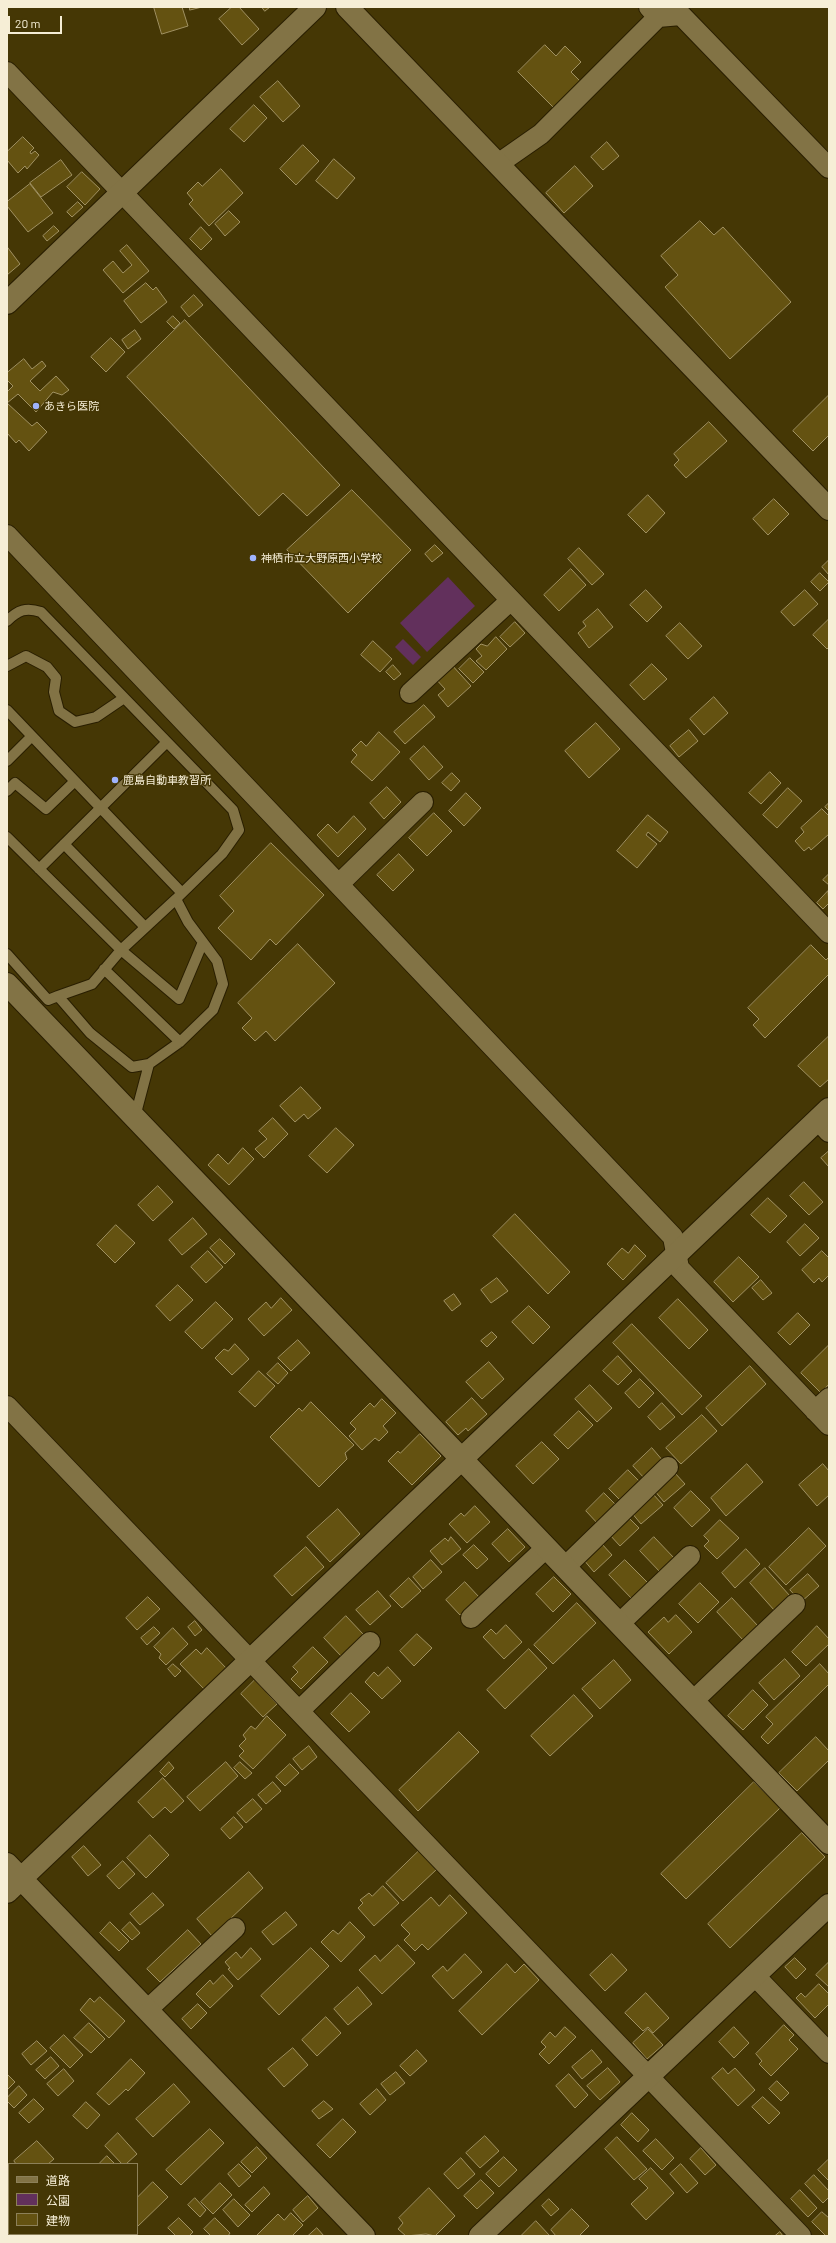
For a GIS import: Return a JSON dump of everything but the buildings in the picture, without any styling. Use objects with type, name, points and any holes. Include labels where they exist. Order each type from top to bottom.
[{"type":"street","points":[[7,303],[315,7]]},
{"type":"street","points":[[347,7],[829,509]]},
{"type":"street","points":[[498,164],[541,134],[654,12],[681,15],[829,168]]},
{"type":"street","points":[[7,72],[829,932]]},
{"type":"street","points":[[7,535],[673,1237],[679,1268],[822,1405],[829,1426]]},
{"type":"street","points":[[410,694],[511,600]]},
{"type":"street","points":[[338,884],[423,802]]},
{"type":"street","points":[[7,984],[829,1843]]},
{"type":"street","points":[[364,2236],[147,2010],[12,1878],[251,1661],[676,1255],[825,1120]]},
{"type":"street","points":[[7,1406],[801,2236]]},
{"type":"street","points":[[565,1567],[668,1467]]},
{"type":"street","points":[[471,1618],[546,1548]]},
{"type":"street","points":[[619,1624],[690,1556]]},
{"type":"street","points":[[693,1701],[795,1604]]},
{"type":"street","points":[[299,1711],[370,1642]]},
{"type":"street","points":[[480,2236],[829,1905]]},
{"type":"street","points":[[147,2010],[235,1928]]},
{"type":"street","points":[[754,1975],[829,2054]]},
{"type":"lane","points":[[7,621],[16,612],[30,608],[41,612],[233,810],[239,830],[222,854],[121,950],[92,984],[48,1000],[7,954]]},
{"type":"lane","points":[[7,666],[26,656],[47,666],[56,678],[54,692],[59,711],[75,722],[96,717],[124,698]]},
{"type":"lane","points":[[7,710],[101,808],[179,896],[188,922],[217,961],[222,984],[213,1010],[180,1042],[149,1064],[132,1067],[90,1033],[58,996]]},
{"type":"lane","points":[[7,761],[32,736]]},
{"type":"lane","points":[[39,869],[167,742]]},
{"type":"lane","points":[[7,791],[15,783],[46,809],[75,781]]},
{"type":"lane","points":[[7,837],[121,950],[179,999],[203,942]]},
{"type":"lane","points":[[64,844],[146,927]]},
{"type":"lane","points":[[104,969],[180,1042]]},
{"type":"lane","points":[[135,1117],[149,1064]]},
{"type":"green space","points":[[448,577],[475,606],[427,652],[400,623]]},
{"type":"green space","points":[[403,639],[421,657],[413,665],[395,647]]},
{"type":"place","name":"あきら医院","points":[[36,406]]},
{"type":"place","name":"神栖市立大野原西小学校","points":[[253,558]]},
{"type":"place","name":"鹿島自動車教習所","points":[[115,780]]}]
